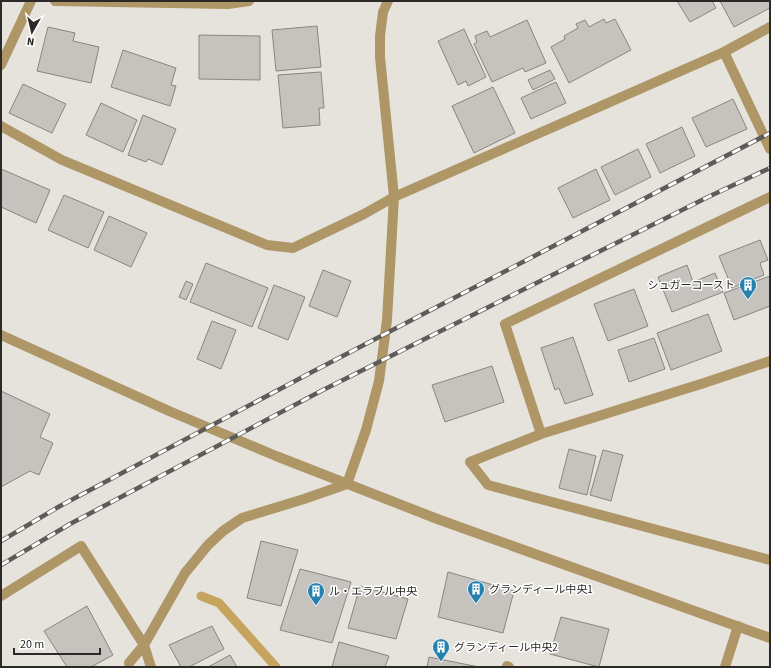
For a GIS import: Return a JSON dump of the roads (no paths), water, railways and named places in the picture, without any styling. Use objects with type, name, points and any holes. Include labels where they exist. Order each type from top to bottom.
[{"type":"street","points":[[1,66],[31,1]]},
{"type":"street","points":[[54,1],[228,4],[249,1]]},
{"type":"street","points":[[347,484],[366,430],[379,381],[387,320],[394,197],[380,57],[380,36],[383,12],[388,1]]},
{"type":"street","points":[[1,126],[62,160],[267,245],[293,248],[364,214],[394,197],[724,52],[770,27]]},
{"type":"street","points":[[724,52],[770,149]]},
{"type":"street","points":[[541,434],[505,324],[770,197]]},
{"type":"street","points":[[1,335],[191,420],[347,484],[440,520],[770,638]]},
{"type":"street","points":[[770,361],[541,434],[470,462],[488,485],[770,560]]},
{"type":"street","points":[[129,663],[144,645],[185,573],[208,544],[223,531],[242,518],[347,484]]},
{"type":"street","points":[[1,596],[81,546],[144,645],[152,667]]},
{"type":"street","points":[[725,667],[738,626]]},
{"type":"waterway","points":[[201,596],[219,603],[276,667]]},
{"type":"railway","points":[[1,541],[60,506],[312,372],[770,133]]},
{"type":"railway","points":[[1,565],[70,524],[321,391],[708,197],[770,168]]},
{"type":"place","name":"シュガーコースト","points":[[748,300]]},
{"type":"place","name":"グランディール中央1","points":[[476,604]]},
{"type":"place","name":"ル・エラブル中央","points":[[316,606]]},
{"type":"place","name":"グランディール中央2","points":[[441,662]]}]
